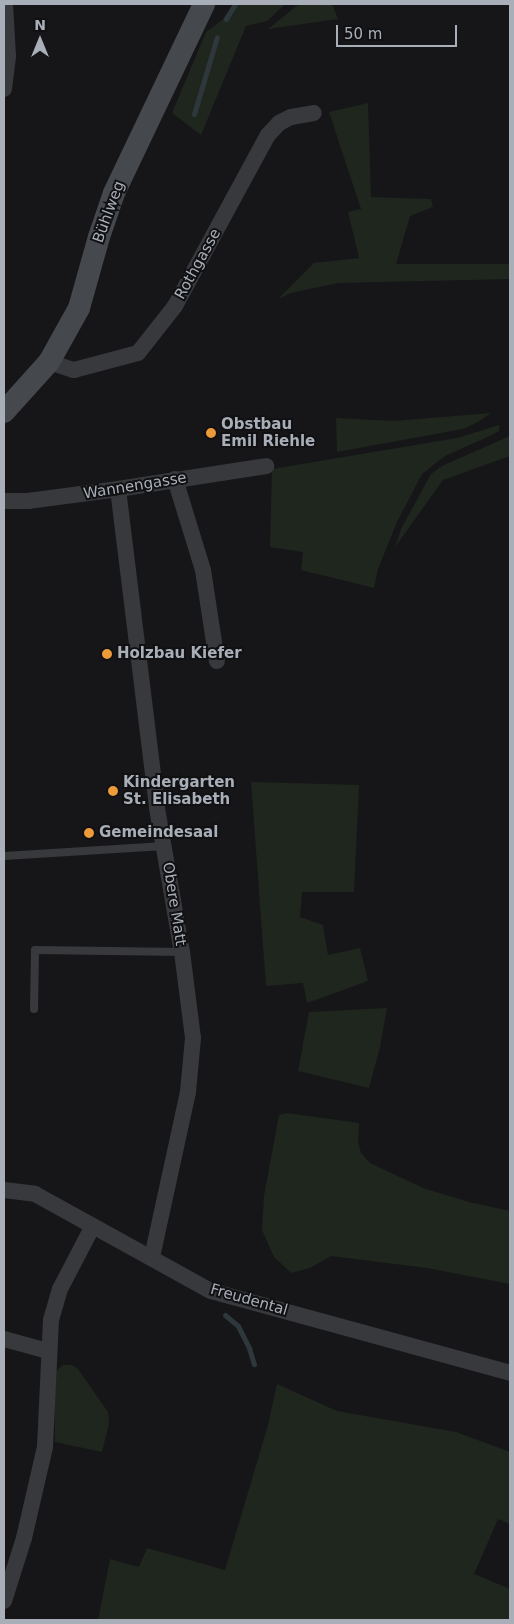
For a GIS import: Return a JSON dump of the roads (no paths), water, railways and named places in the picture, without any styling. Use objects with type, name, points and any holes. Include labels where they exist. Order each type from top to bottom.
[{"type":"street","points":[[4,89],[8,56],[5,4]]},
{"type":"street","name":"Bühlweg","points":[[4,412],[49,362],[79,308],[99,237],[114,193],[204,4]]},
{"type":"street","name":"Rothgasse","points":[[49,362],[74,370],[138,353],[175,306],[268,135],[279,123],[291,117],[314,113]]},
{"type":"street","name":"Wannengasse","points":[[4,501],[28,501],[118,489],[266,466]]},
{"type":"street","points":[[175,479],[202,570],[217,661]]},
{"type":"street","name":"Obere Matt","points":[[118,489],[154,778],[182,952],[193,1038],[188,1092],[152,1257]]},
{"type":"street","name":"Freudental","points":[[4,1190],[35,1194],[211,1291],[510,1373]]},
{"type":"street","points":[[4,1600],[24,1538],[45,1447],[48,1350],[51,1320],[60,1289],[93,1226]]},
{"type":"street","points":[[4,1339],[48,1350]]},
{"type":"lane","points":[[4,856],[165,846]]},
{"type":"lane","points":[[34,1009],[35,950],[182,952]]},
{"type":"waterway","points":[[226,19],[235,4]]},
{"type":"waterway","points":[[194,114],[217,37]]},
{"type":"waterway","points":[[225,1315],[238,1326],[249,1348],[254,1364]]},
{"type":"place","name":"Obstbau Emil Riehle","points":[[211,433]]},
{"type":"place","name":"Holzbau Kiefer","points":[[107,654]]},
{"type":"place","name":"Kindergarten St. Elisabeth","points":[[113,791]]},
{"type":"place","name":"Gemeindesaal","points":[[89,833]]}]
